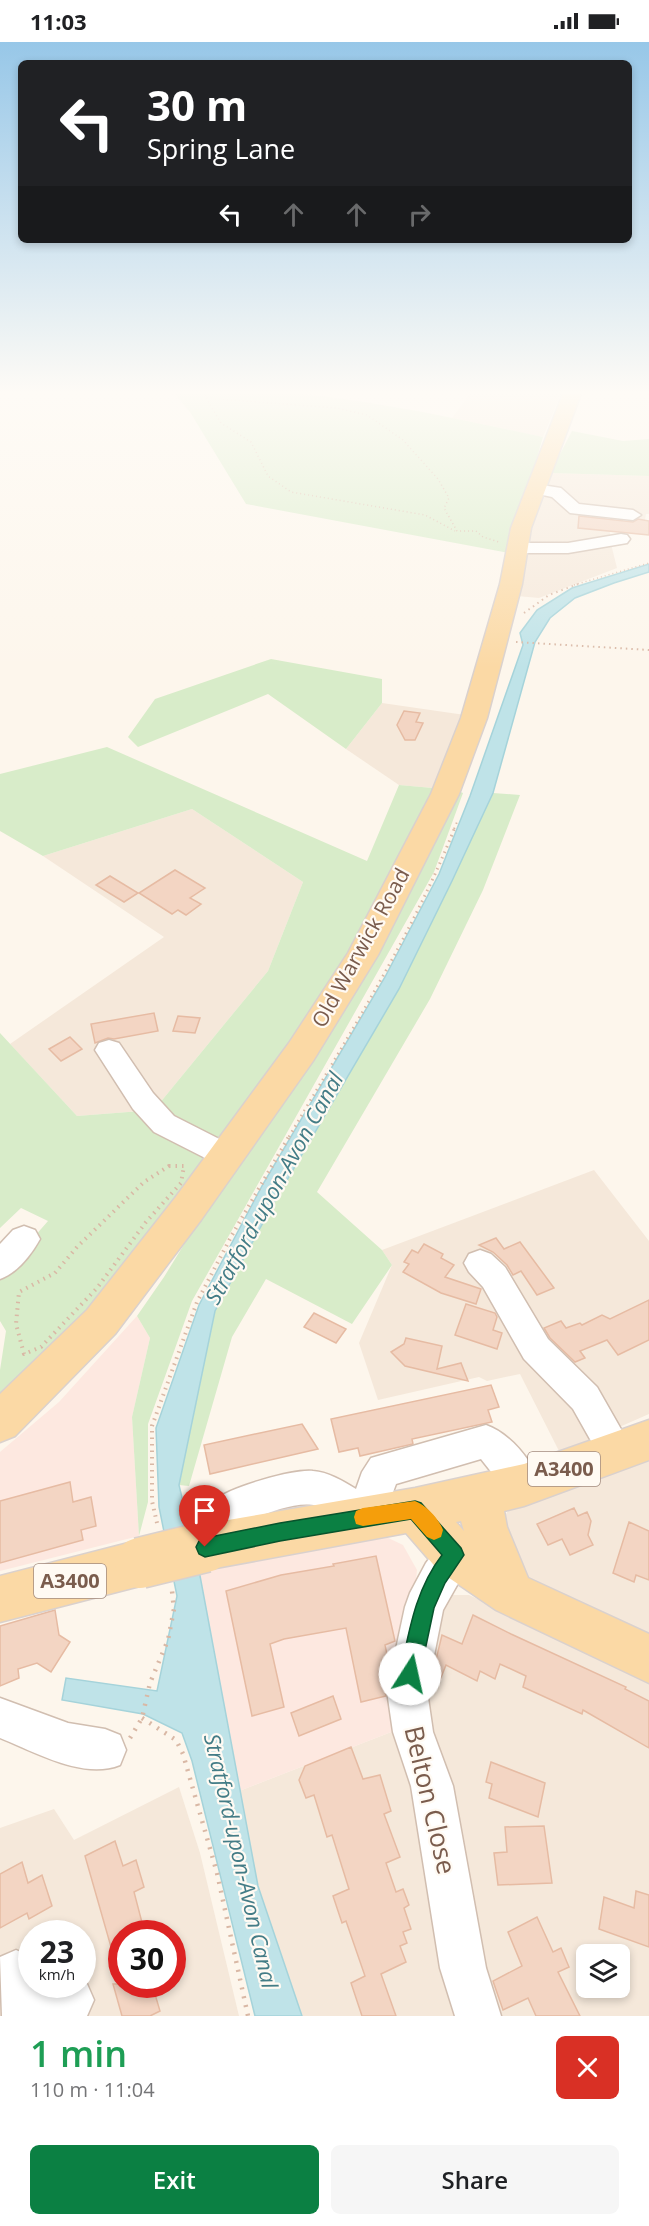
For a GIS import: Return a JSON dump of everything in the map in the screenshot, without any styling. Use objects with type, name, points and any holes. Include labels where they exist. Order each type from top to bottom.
[{"type":"main road","name":"Old Warwick Road","points":[[0,1422],[101,1322],[188,1209],[301,1052],[356,964],[445,794],[474,718],[511,584],[521,528],[537,483]]},
{"type":"main road","name":"A3400","points":[[0,1599],[213,1545],[415,1510],[524,1485],[632,1446]]},
{"type":"main road","points":[[479,1495],[485,1527],[512,1594]]},
{"type":"main road","points":[[415,1510],[454,1555],[512,1594],[649,1659]]},
{"type":"street","points":[[535,489],[557,493],[563,496],[567,505],[576,509],[633,515]]},
{"type":"street","points":[[518,548],[568,548],[621,539]]},
{"type":"street","points":[[109,1050],[143,1101],[164,1124],[225,1155]]},
{"type":"street","points":[[0,1266],[24,1239]]},
{"type":"street","points":[[480,1263],[494,1277],[536,1348],[632,1446]]},
{"type":"street","points":[[366,1517],[375,1484],[384,1470],[486,1441],[499,1452],[524,1485]]},
{"type":"street","name":"Belton Close","points":[[454,1555],[438,1576],[424,1607],[407,1691],[413,1732],[432,1786],[463,1968],[478,2016]]},
{"type":"street","points":[[0,1718],[68,1744],[105,1750]]},
{"type":"street","points":[[16,1973],[25,2016]]},
{"type":"path","points":[[278,483],[291,492],[425,515],[457,531],[476,531],[483,537],[518,548]]},
{"type":"path","points":[[440,483],[449,498],[444,508],[457,531]]},
{"type":"path","points":[[523,614],[550,595],[620,570],[649,563]]},
{"type":"path","points":[[512,642],[580,644],[649,650]]},
{"type":"path","points":[[248,2016],[217,1873],[183,1755],[176,1740],[142,1718],[150,1683],[168,1640],[174,1609],[157,1561],[152,1502],[152,1426],[197,1302],[232,1235],[390,961],[437,873],[460,814]]},
{"type":"path","points":[[169,1166],[184,1166],[182,1183],[146,1222],[97,1288],[41,1347],[24,1354],[16,1339],[15,1323],[19,1292],[55,1273],[77,1247],[144,1182],[169,1166]]},
{"type":"shaded area","points":[[546,483],[649,483],[649,514],[646,514],[645,520],[608,514],[606,522],[609,522],[617,568],[539,598],[517,596],[526,537]]},
{"type":"shaded area","points":[[382,703],[465,715],[433,788],[399,785],[346,749]]},
{"type":"shaded area","points":[[192,809],[303,882],[268,971],[154,1110],[77,1116],[10,1044],[164,937],[43,856]]},
{"type":"shaded area","points":[[594,1170],[649,1241],[649,1414],[560,1453],[520,1374],[487,1381],[479,1377],[378,1400],[359,1343],[392,1265],[382,1250]]},
{"type":"shaded area","points":[[137,1316],[150,1338],[132,1417],[139,1536],[0,1571],[0,1452],[59,1402]]},
{"type":"shaded area","points":[[649,1458],[649,1636],[509,1569],[500,1523],[512,1505]]},
{"type":"shaded area","points":[[380,1534],[403,1545],[417,1570],[399,1729],[239,1791],[198,1565]]},
{"type":"shaded area","points":[[447,1595],[469,1595],[649,1678],[649,2016],[302,2016],[258,1886],[239,1791],[399,1729]]},
{"type":"shaded area","points":[[179,1787],[200,1853],[239,2016],[0,2016],[0,1828],[54,1809],[74,1840]]},
{"type":"green space","points":[[233,483],[529,483],[509,553],[246,504]]},
{"type":"green space","points":[[271,659],[382,679],[382,703],[346,749],[268,694],[138,747],[128,737],[155,699]]},
{"type":"green space","points":[[107,747],[367,861],[399,785],[433,788],[388,887],[296,1052],[130,1271],[0,1411],[0,1370],[6,1331],[0,1321],[0,1276],[48,1221],[21,1208],[0,1228],[0,1033],[77,1116],[154,1110],[268,971],[303,882],[192,809],[43,856],[0,831],[0,774]]},
{"type":"green space","points":[[456,790],[463,793],[434,872],[192,1301],[148,1424],[148,1502],[139,1536],[132,1417],[150,1338],[137,1316],[164,1277],[255,1129]]},
{"type":"green space","points":[[493,793],[520,795],[483,890],[430,999],[317,1192],[382,1250],[392,1265],[352,1324],[266,1279],[232,1337],[189,1486],[179,1485],[215,1311],[277,1197],[399,989]]},
{"type":"water","name":"Stratford-upon-Avon Canal","points":[[649,564],[649,572],[575,598],[550,618],[535,642],[493,793],[452,881],[399,989],[277,1197],[215,1311],[179,1485],[198,1565],[258,1886],[302,2016],[255,2016],[192,1761],[182,1733],[143,1714],[62,1700],[66,1678],[157,1691],[177,1596],[159,1507],[156,1428],[199,1305],[263,1184],[385,977],[439,874],[470,796],[523,645],[520,633],[537,610],[572,588]]},
{"type":"building","points":[[579,516],[633,522],[638,519],[649,521],[649,535],[578,528]]},
{"type":"building","points":[[404,711],[420,713],[416,722],[423,723],[415,740],[405,740],[397,725]]},
{"type":"building","points":[[175,870],[205,888],[190,898],[201,904],[186,915],[178,910],[172,914],[139,893]]},
{"type":"building","points":[[110,876],[138,893],[124,902],[96,885]]},
{"type":"building","points":[[154,1013],[158,1031],[114,1039],[108,1038],[95,1043],[91,1024]]},
{"type":"building","points":[[178,1016],[200,1018],[195,1033],[173,1031]]},
{"type":"building","points":[[70,1037],[82,1049],[61,1061],[49,1049]]},
{"type":"building","points":[[496,1238],[504,1249],[520,1242],[554,1288],[537,1295],[521,1271],[513,1275],[507,1265],[493,1252],[479,1245]]},
{"type":"building","points":[[424,1244],[443,1254],[441,1258],[454,1265],[445,1277],[481,1289],[476,1304],[441,1293],[403,1272],[409,1264],[404,1262],[412,1250],[418,1253]]},
{"type":"building","points":[[649,1300],[649,1340],[618,1355],[607,1340],[580,1351],[585,1358],[575,1362],[550,1338],[544,1328],[561,1321],[566,1328],[580,1323],[582,1325],[602,1315],[610,1319]]},
{"type":"building","points":[[466,1304],[495,1313],[497,1317],[493,1330],[502,1333],[497,1349],[455,1335]]},
{"type":"building","points":[[314,1313],[346,1329],[336,1343],[304,1327]]},
{"type":"building","points":[[406,1338],[442,1346],[437,1369],[461,1363],[468,1381],[405,1366],[391,1352],[404,1344]]},
{"type":"building","points":[[491,1385],[499,1407],[488,1410],[492,1422],[412,1439],[413,1444],[360,1456],[358,1448],[339,1452],[331,1419]]},
{"type":"building","points":[[302,1424],[318,1449],[210,1474],[204,1445]]},
{"type":"building","points":[[70,1482],[73,1502],[91,1497],[96,1526],[81,1530],[83,1540],[0,1563],[0,1501]]},
{"type":"building","points":[[574,1508],[578,1516],[587,1512],[591,1521],[588,1535],[593,1545],[570,1555],[562,1539],[548,1545],[537,1524]]},
{"type":"building","points":[[629,1522],[649,1531],[649,1580],[636,1575],[634,1582],[613,1573]]},
{"type":"building","points":[[376,1556],[395,1641],[385,1645],[389,1664],[381,1665],[386,1696],[361,1702],[346,1628],[284,1639],[270,1644],[284,1707],[252,1716],[226,1591],[281,1575]]},
{"type":"building","points":[[55,1610],[59,1635],[70,1642],[51,1672],[37,1663],[18,1669],[19,1678],[0,1686],[0,1626]]},
{"type":"building","points":[[473,1615],[626,1687],[625,1689],[649,1701],[649,1748],[583,1710],[582,1714],[523,1687],[526,1676],[500,1664],[495,1679],[480,1671],[477,1681],[446,1665],[440,1680],[432,1676],[442,1635],[462,1644]]},
{"type":"building","points":[[333,1696],[341,1719],[299,1736],[291,1713]]},
{"type":"building","points":[[351,1747],[363,1779],[380,1775],[391,1811],[384,1814],[400,1857],[386,1863],[396,1892],[403,1889],[409,1905],[404,1908],[411,1929],[403,1932],[407,1943],[400,1946],[406,1962],[381,1974],[396,2016],[362,2016],[351,1983],[365,1976],[346,1921],[342,1923],[333,1896],[349,1889],[332,1835],[327,1837],[314,1795],[306,1798],[299,1780],[305,1766]]},
{"type":"building","points":[[491,1762],[545,1783],[538,1817],[489,1798],[492,1784],[486,1782]]},
{"type":"building","points":[[544,1826],[552,1883],[498,1885],[494,1853],[507,1852],[505,1827]]},
{"type":"building","points":[[115,1841],[123,1866],[136,1860],[144,1887],[134,1892],[141,1920],[108,1920],[108,1936],[85,1856]]},
{"type":"building","points":[[22,1862],[28,1883],[42,1875],[52,1906],[29,1919],[27,1913],[0,1928],[0,1874]]},
{"type":"building","points":[[636,1891],[649,1895],[649,1947],[599,1929],[604,1897],[634,1908]]},
{"type":"building","points":[[537,1917],[553,1952],[561,1948],[569,1967],[558,1972],[580,2016],[536,2016],[528,1998],[503,2010],[493,1981],[522,1966],[508,1932]]},
{"type":"building","points":[[117,1998],[156,1998],[160,2011],[150,2016],[122,2016]]},
{"type":"slow traffic","points":[[363,1517],[415,1510],[434,1530]]},
{"type":"route","points":[[205,1547],[415,1510],[454,1555],[438,1576],[424,1607],[410,1674]]}]
